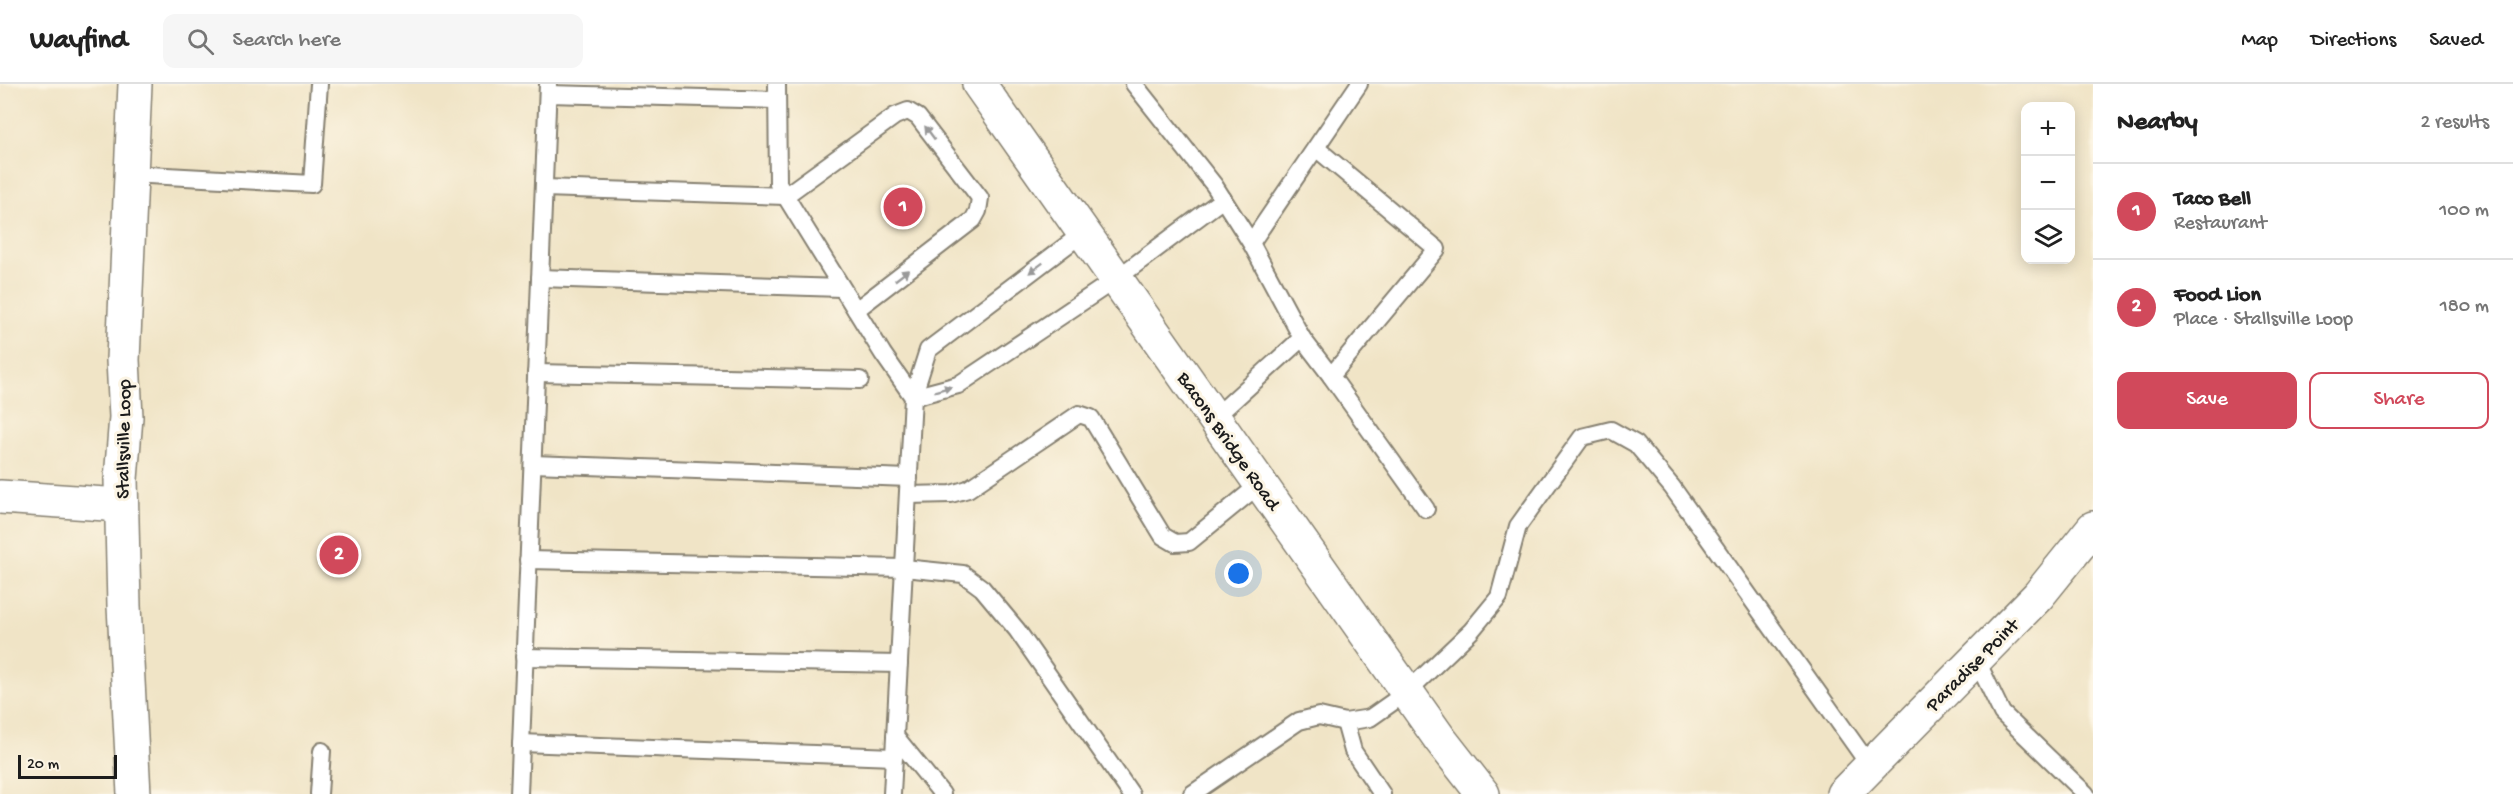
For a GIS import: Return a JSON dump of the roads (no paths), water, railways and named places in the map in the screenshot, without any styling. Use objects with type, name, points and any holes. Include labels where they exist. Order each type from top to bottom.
[{"type":"street","name":"Stallsville Loop","points":[[134,794],[121,505],[126,417],[123,360],[135,84]]},
{"type":"street","name":"Bacons Bridge Road","points":[[979,84],[1407,692],[1483,794]]},
{"type":"street","points":[[0,497],[121,505]]},
{"type":"street","name":"Paradise Point","points":[[1843,794],[2046,587],[2093,528]]},
{"type":"lane","points":[[130,174],[312,184],[319,84]]},
{"type":"lane","points":[[1134,84],[1223,199],[1251,243],[1302,338],[1426,509]]},
{"type":"lane","points":[[1251,243],[1359,84]]},
{"type":"lane","points":[[519,794],[548,89],[777,92],[778,184],[913,397]]},
{"type":"lane","points":[[544,188],[785,196],[895,116],[908,111],[918,117],[980,198],[978,211],[973,220],[856,310]]},
{"type":"lane","points":[[1316,148],[1437,249],[1331,376]]},
{"type":"lane","points":[[913,397],[958,385],[1116,279],[1223,199]]},
{"type":"lane","points":[[892,794],[913,397],[928,350],[1083,233]]},
{"type":"lane","points":[[540,278],[842,288]]},
{"type":"lane","points":[[1214,418],[1302,338]]},
{"type":"lane","points":[[536,373],[860,380]]},
{"type":"lane","points":[[908,495],[951,494],[968,489],[1079,414],[1091,418],[1163,536],[1175,543],[1189,542],[1260,484]]},
{"type":"lane","points":[[1192,794],[1299,721],[1319,716],[1345,722],[1370,718],[1407,692],[1471,631],[1499,597],[1518,526],[1582,437],[1611,430],[1636,444],[1672,487],[1870,766]]},
{"type":"lane","points":[[532,464],[909,478]]},
{"type":"lane","points":[[528,560],[904,568],[963,574],[982,588],[1017,630],[1131,794]]},
{"type":"lane","points":[[524,657],[899,664]]},
{"type":"lane","points":[[1976,658],[2002,712],[2086,794]]},
{"type":"lane","points":[[1345,722],[1353,751],[1382,794]]},
{"type":"lane","points":[[895,736],[942,794]]},
{"type":"lane","points":[[521,743],[894,757]]},
{"type":"lane","points":[[319,794],[322,752]]},
{"type":"place","name":"Taco Bell","points":[[903,207]]},
{"type":"place","name":"Food Lion","points":[[339,555]]}]
